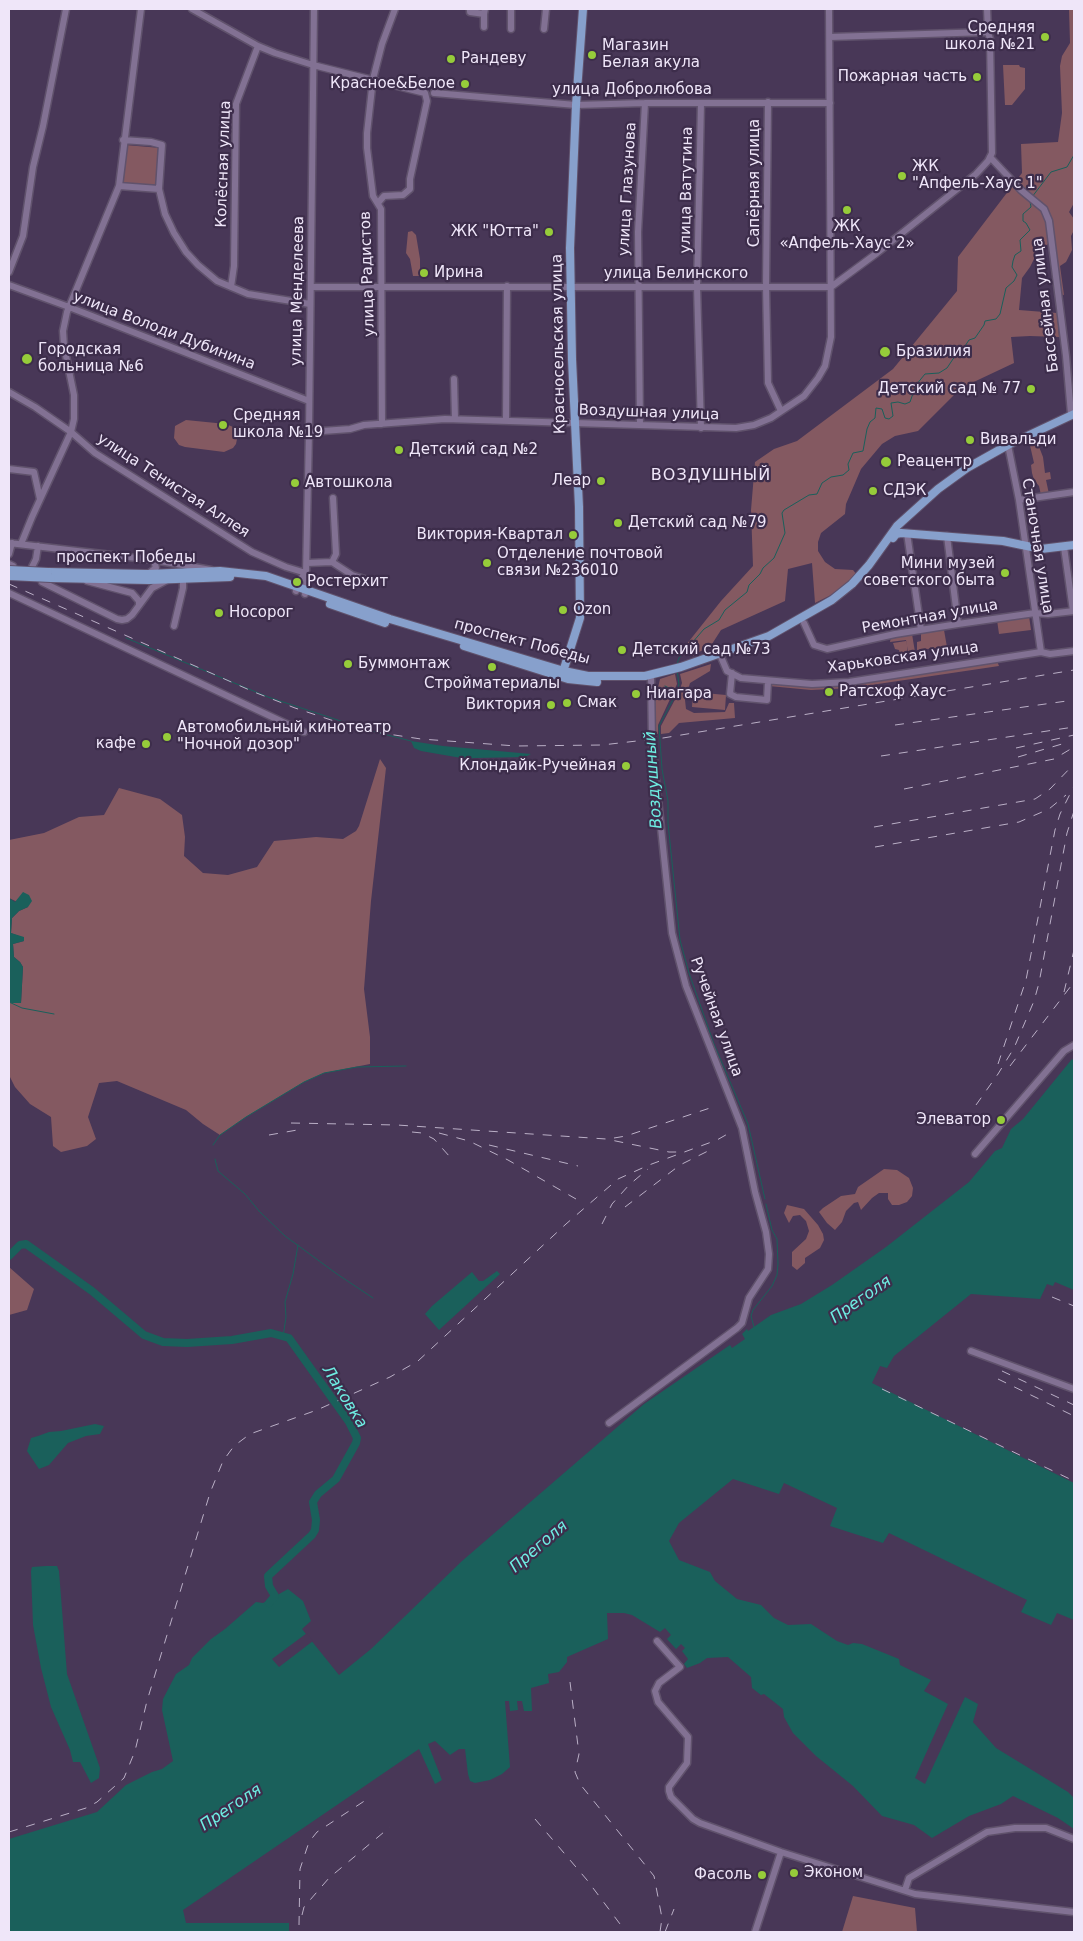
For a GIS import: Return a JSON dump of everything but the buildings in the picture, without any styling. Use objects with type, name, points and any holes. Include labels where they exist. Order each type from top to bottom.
[{"type":"main road","name":"Красносельская улица","points":[[563,674],[580,618],[580,507],[574,423],[570,286],[576,105],[583,9]]},
{"type":"main road","name":"проспект Победы","points":[[9,576],[220,571],[266,576],[391,625],[563,674],[596,682],[652,676],[678,670],[768,636],[832,600],[852,584],[869,565],[897,526],[938,489],[1008,445],[1072,414]]},
{"type":"main road","points":[[904,520],[904,530],[907,533],[1025,544],[1041,549],[1074,545]]},
{"type":"main road","name":"проспект Победы","points":[[720,655],[770,640],[832,606],[855,587],[872,568],[894,536],[898,533],[907,533]]},
{"type":"main road","name":"проспект Победы","points":[[10,566],[82,580],[236,577],[301,590]]},
{"type":"street","points":[[9,272],[23,236],[33,167],[66,9]]},
{"type":"street","points":[[21,544],[71,432],[74,419],[75,406],[63,331],[69,307],[119,186],[141,9]]},
{"type":"street","points":[[192,9],[258,46],[313,65],[425,93],[427,101],[410,179],[410,189],[403,195],[384,196],[378,203]]},
{"type":"street","name":"улица Менделеева","points":[[301,590],[307,579],[314,9]]},
{"type":"street","name":"улица Радистов","points":[[382,424],[381,209],[373,196],[367,148],[373,79],[382,44],[395,9]]},
{"type":"street","points":[[470,9],[470,12],[484,12],[484,27]]},
{"type":"street","points":[[511,29],[512,9]]},
{"type":"street","points":[[544,29],[546,9]]},
{"type":"street","name":"Воздушная улица","points":[[309,432],[350,429],[364,425],[455,419],[736,428],[754,425],[771,418],[804,396],[825,366],[831,337],[829,9]]},
{"type":"street","points":[[831,287],[976,174],[991,155],[990,40],[987,9]]},
{"type":"street","points":[[830,37],[988,32]]},
{"type":"street","name":"Колёсная улица","points":[[232,287],[234,266],[236,104],[258,46]]},
{"type":"street","name":"улица Добролюбова","points":[[434,93],[576,105],[830,103]]},
{"type":"street","name":"Сапёрная улица","points":[[768,102],[766,286],[768,383],[781,411]]},
{"type":"street","name":"улица Глазунова","points":[[640,425],[637,286],[645,103]]},
{"type":"street","name":"улица Ватутина","points":[[701,103],[697,287],[701,428]]},
{"type":"street","points":[[124,140],[151,142],[162,146],[158,189],[165,214],[186,252],[198,266],[217,281],[248,294],[310,304]]},
{"type":"street","name":"Бассейная улица","points":[[991,155],[1021,190],[1044,209],[1049,221],[1072,414]]},
{"type":"street","points":[[119,186],[158,189]]},
{"type":"street","name":"улица Володи Дубинина","points":[[9,285],[309,401]]},
{"type":"street","points":[[506,420],[507,286]]},
{"type":"street","name":"улица Белинского","points":[[311,287],[831,287]]},
{"type":"street","points":[[454,379],[455,419]]},
{"type":"street","name":"улица Тенистая Аллея","points":[[9,392],[71,432],[95,454],[252,552],[286,567],[306,573]]},
{"type":"street","name":"Станочная улица","points":[[1008,445],[1019,500],[1041,652]]},
{"type":"street","points":[[9,469],[34,472],[40,499]]},
{"type":"street","points":[[1019,500],[1074,492]]},
{"type":"street","points":[[332,562],[336,554],[334,498]]},
{"type":"street","points":[[907,533],[921,630]]},
{"type":"street","points":[[947,536],[958,624]]},
{"type":"street","name":"проспект Победы","points":[[9,554],[10,543],[154,560],[220,571]]},
{"type":"street","name":"проспект Победы","points":[[32,567],[36,559],[38,546]]},
{"type":"street","points":[[1064,547],[1074,611]]},
{"type":"street","points":[[148,574],[156,568],[154,560]]},
{"type":"street","points":[[307,564],[332,562],[352,575],[371,581]]},
{"type":"street","points":[[174,626],[183,588],[182,578]]},
{"type":"street","points":[[42,582],[116,620],[127,619],[155,586],[170,579]]},
{"type":"street","points":[[82,580],[132,593],[139,601],[139,605]]},
{"type":"street","points":[[9,593],[304,732]]},
{"type":"street","name":"Ремонтная улица","points":[[804,623],[814,645],[827,649],[894,634],[958,624],[1035,613],[1048,614],[1074,611]]},
{"type":"street","name":"Харьковская улица","points":[[732,673],[741,678],[768,681],[812,684],[849,682],[1041,652],[1050,654],[1074,651]]},
{"type":"street","points":[[720,655],[728,671],[732,673],[730,694],[736,697],[767,700],[768,681]]},
{"type":"street","name":"Ручейная улица","points":[[609,1423],[742,1323],[749,1298],[768,1269],[769,1254],[766,1232],[755,1192],[742,1128],[686,986],[672,933],[652,742],[652,676]]},
{"type":"street","points":[[975,1154],[1064,1051],[1074,1045]]},
{"type":"street","points":[[971,1352],[1074,1388]]},
{"type":"street","points":[[657,1641],[680,1667],[659,1683],[655,1691],[658,1702],[688,1737],[687,1763],[669,1787],[671,1797],[693,1819],[781,1852],[915,1894],[1074,1912]]},
{"type":"street","points":[[905,1890],[910,1878],[987,1832],[1015,1828],[1046,1828],[1074,1839]]},
{"type":"street","points":[[755,1932],[781,1852]]},
{"type":"shaded area","points":[[1069,9],[1074,9],[1074,203],[1069,212],[1074,219],[1074,230],[1071,236],[1072,250],[1066,262],[1060,266],[1064,295],[1060,294],[1050,242],[1036,255],[1022,278],[1019,310],[1057,313],[1059,337],[1011,337],[1014,363],[961,388],[918,431],[895,436],[882,444],[861,469],[846,504],[845,514],[821,533],[818,542],[818,551],[825,562],[835,569],[853,570],[857,575],[851,581],[831,595],[815,603],[812,563],[788,569],[785,601],[721,630],[712,644],[693,656],[678,655],[721,601],[753,566],[751,510],[755,462],[774,449],[797,441],[893,369],[957,291],[958,257],[1022,173],[1021,144],[1058,142],[1062,113],[1060,66],[1062,56],[1070,43]]},
{"type":"shaded area","points":[[1003,65],[1019,65],[1025,68],[1025,89],[1012,105],[1005,105]]},
{"type":"shaded area","points":[[125,145],[161,148],[157,186],[121,183]]},
{"type":"shaded area","points":[[412,231],[416,235],[420,259],[420,276],[413,276],[410,259],[406,253],[408,232]]},
{"type":"shaded area","points":[[186,420],[226,424],[233,427],[238,434],[236,444],[233,448],[224,452],[179,445],[174,438],[175,426]]},
{"type":"shaded area","points":[[1036,439],[1043,457],[1045,473],[1050,472],[1051,479],[1046,480],[1049,494],[1041,495],[1039,486],[1034,480],[1032,473],[1031,465],[1034,463],[1029,441]]},
{"type":"shaded area","points":[[1029,616],[1031,630],[999,634],[997,620]]},
{"type":"shaded area","points":[[944,630],[947,647],[917,650],[917,642],[921,641],[921,633]]},
{"type":"shaded area","points":[[912,634],[915,652],[908,654],[906,640],[890,642],[891,637]]},
{"type":"shaded area","points":[[906,641],[907,653],[900,654],[899,650],[895,649],[893,643]]},
{"type":"shaded area","points":[[997,661],[999,666],[851,688],[811,690],[769,686],[770,683],[812,686]]},
{"type":"shaded area","points":[[711,664],[710,671],[690,683],[685,700],[686,709],[694,713],[725,712],[729,703],[734,703],[735,718],[679,723],[669,733],[661,734],[661,726],[682,683],[680,674]]},
{"type":"shaded area","points":[[675,674],[677,684],[658,725],[658,734],[655,734],[654,705],[660,679]]},
{"type":"shaded area","points":[[693,692],[726,695],[725,710],[692,707]]},
{"type":"shaded area","points":[[380,759],[386,768],[371,901],[364,989],[370,1037],[370,1064],[324,1073],[304,1082],[220,1135],[186,1110],[117,1081],[99,1083],[88,1117],[96,1139],[87,1146],[61,1152],[53,1146],[51,1117],[30,1104],[15,1087],[9,1075],[9,1002],[21,1003],[23,967],[14,957],[13,944],[24,941],[24,938],[11,933],[12,918],[19,911],[28,907],[9,898],[9,840],[44,833],[79,817],[104,815],[119,788],[160,799],[182,815],[185,837],[184,856],[203,873],[228,875],[257,867],[274,841],[316,837],[343,839],[356,831]]},
{"type":"shaded area","points":[[884,1169],[897,1170],[909,1178],[913,1188],[912,1196],[907,1202],[892,1205],[888,1199],[888,1193],[879,1193],[861,1210],[858,1202],[854,1203],[846,1211],[842,1222],[835,1230],[827,1223],[819,1212],[823,1208],[841,1196],[855,1194],[858,1187]]},
{"type":"shaded area","points":[[787,1205],[804,1209],[818,1225],[824,1240],[820,1248],[805,1258],[805,1263],[797,1270],[792,1266],[792,1252],[806,1239],[809,1231],[806,1221],[800,1215],[793,1216],[789,1223],[784,1213]]},
{"type":"shaded area","points":[[9,1267],[34,1289],[27,1310],[9,1315]]},
{"type":"shaded area","points":[[853,1896],[915,1908],[917,1932],[842,1932]]},
{"type":"water","points":[[411,741],[443,746],[531,754],[525,757],[467,759],[421,751],[414,748]]},
{"type":"water","points":[[23,892],[29,895],[32,901],[28,907],[19,911],[12,918],[11,933],[24,937],[24,941],[13,944],[14,957],[23,967],[21,1003],[12,1003],[9,1002],[9,898],[15,902]]},
{"type":"water","name":"Преголя","points":[[1072,1059],[1074,1061],[1074,1290],[1055,1282],[1053,1286],[1047,1284],[1040,1299],[971,1294],[894,1356],[887,1368],[880,1366],[872,1383],[1074,1483],[1074,1620],[1057,1613],[1051,1625],[1021,1612],[1027,1600],[889,1533],[883,1543],[830,1526],[837,1508],[784,1483],[779,1494],[733,1479],[679,1523],[669,1541],[679,1560],[710,1572],[715,1581],[737,1599],[761,1605],[774,1618],[788,1625],[811,1624],[837,1641],[848,1645],[853,1643],[862,1644],[899,1659],[900,1665],[931,1680],[924,1691],[948,1704],[915,1778],[925,1784],[965,1697],[978,1704],[973,1722],[996,1748],[1068,1792],[1074,1798],[1074,1829],[1058,1818],[1013,1796],[1001,1804],[969,1816],[932,1838],[914,1825],[882,1816],[853,1786],[816,1756],[793,1733],[784,1717],[783,1709],[764,1694],[761,1695],[752,1688],[751,1677],[728,1657],[707,1658],[687,1668],[684,1664],[688,1659],[682,1651],[685,1648],[681,1644],[676,1649],[667,1639],[671,1635],[665,1628],[660,1632],[632,1615],[607,1613],[608,1639],[567,1657],[567,1662],[559,1672],[548,1674],[549,1683],[531,1688],[532,1711],[524,1711],[522,1701],[517,1701],[518,1710],[510,1711],[509,1701],[505,1701],[510,1767],[502,1774],[490,1780],[475,1783],[470,1781],[465,1749],[459,1749],[450,1755],[435,1741],[428,1744],[442,1780],[435,1784],[419,1749],[183,1910],[186,1923],[289,1923],[289,1932],[9,1932],[9,1839],[97,1812],[126,1785],[162,1769],[173,1761],[162,1710],[163,1699],[176,1674],[189,1665],[192,1658],[211,1639],[256,1602],[263,1603],[288,1589],[303,1601],[311,1621],[302,1629],[339,1675],[371,1649],[462,1561],[644,1404],[730,1345],[732,1348],[745,1339],[742,1334],[747,1329],[748,1331],[771,1315],[801,1304],[832,1285],[886,1247],[969,1182],[995,1151],[1002,1148],[1011,1129],[1023,1119]]},
{"type":"water","points":[[497,1271],[500,1274],[439,1330],[425,1314],[472,1272],[479,1281],[483,1281]]},
{"type":"water","points":[[95,1424],[104,1426],[100,1434],[86,1436],[68,1443],[49,1465],[39,1469],[27,1451],[31,1438],[49,1432]]},
{"type":"water","points":[[57,1566],[59,1571],[67,1674],[100,1768],[99,1778],[91,1783],[80,1762],[73,1762],[70,1750],[51,1707],[41,1668],[33,1625],[31,1571],[32,1567]]},
{"type":"pier","points":[[307,1633],[313,1641],[279,1667],[272,1659]]},
{"type":"waterway","name":"Воздушный","points":[[1032,197],[1051,172],[1067,167],[1074,155]]},
{"type":"waterway","name":"Воздушный","points":[[677,664],[679,658],[704,629],[719,620],[725,610],[747,592],[749,585],[774,558],[785,533],[782,513],[784,510],[809,495],[817,494],[822,483],[831,477],[843,475],[849,470],[848,464],[853,453],[863,451],[867,429],[870,422],[875,418],[876,408],[882,409],[885,418],[889,419],[893,416],[891,403],[905,404],[910,402],[916,385],[925,374],[939,373],[947,368],[969,340],[975,338],[985,321],[996,319],[1000,314],[1006,288],[1014,281],[1017,275],[1012,267],[1015,255],[1021,251],[1020,240],[1030,230],[1023,221],[1023,214],[1031,207],[1030,201]]},
{"type":"waterway","points":[[126,638],[268,697],[368,730],[411,741]]},
{"type":"waterway","name":"Воздушный","points":[[677,670],[679,684],[677,692],[659,726],[662,769],[668,801],[668,823],[680,940],[689,973],[714,1044],[748,1124],[765,1199]]},
{"type":"waterway","points":[[665,686],[677,692]]},
{"type":"waterway","points":[[9,1002],[22,1008],[54,1014]]},
{"type":"waterway","points":[[213,1145],[220,1135],[246,1117],[304,1082],[324,1073],[357,1067],[406,1066]]},
{"type":"waterway","points":[[215,1159],[218,1171],[245,1194],[259,1211],[285,1236],[373,1298]]},
{"type":"waterway","name":"Воздушный","points":[[754,1327],[751,1316],[753,1310],[772,1286],[777,1275],[777,1239],[772,1230],[766,1204]]},
{"type":"waterway","name":"Лаковка","points":[[9,1256],[20,1245],[26,1244],[92,1291],[144,1335],[163,1342],[187,1343],[232,1340],[271,1333],[289,1338],[349,1422],[357,1438],[336,1479],[318,1494],[313,1502],[316,1520],[315,1530],[312,1535],[268,1576],[269,1586],[275,1596],[269,1603]]},
{"type":"waterway","points":[[283,1337],[286,1317],[285,1302],[293,1274],[298,1245]]},
{"type":"railway","points":[[9,584],[254,692],[295,708],[381,733],[421,739],[516,746],[602,745],[663,738],[1074,670]]},
{"type":"railway","points":[[895,725],[1074,700]]},
{"type":"railway","points":[[881,756],[1074,727]]},
{"type":"railway","points":[[1016,748],[1074,735]]},
{"type":"railway","points":[[1018,757],[1062,744]]},
{"type":"railway","points":[[904,789],[1054,759],[1074,747]]},
{"type":"railway","points":[[874,827],[1035,799],[1050,789],[1074,764]]},
{"type":"railway","points":[[998,1064],[1026,980],[1055,830],[1060,814],[1074,786]]},
{"type":"railway","points":[[875,847],[1019,822],[1049,809],[1066,795]]},
{"type":"railway","points":[[976,1105],[1014,1048],[1034,1001],[1067,833],[1074,811]]},
{"type":"railway","points":[[1064,992],[1074,950]]},
{"type":"railway","points":[[1010,1066],[1074,982]]},
{"type":"railway","points":[[614,1138],[626,1136],[716,1106]]},
{"type":"railway","points":[[291,1123],[397,1125],[606,1139],[669,1152],[679,1152]]},
{"type":"railway","points":[[269,1135],[303,1129]]},
{"type":"railway","points":[[412,1132],[422,1133],[434,1139],[450,1157]]},
{"type":"railway","points":[[9,1832],[86,1808],[97,1802],[124,1778],[135,1751],[147,1701],[210,1493],[223,1461],[234,1446],[250,1434],[317,1410],[390,1377],[418,1361],[566,1224],[618,1179],[649,1165],[717,1140],[731,1132]]},
{"type":"railway","points":[[439,1133],[469,1141],[508,1160],[576,1199]]},
{"type":"railway","points":[[489,1145],[578,1166]]},
{"type":"railway","points":[[625,1207],[680,1165],[708,1151]]},
{"type":"railway","points":[[602,1224],[612,1204],[629,1185],[648,1169]]},
{"type":"railway","points":[[1052,1297],[1074,1306]]},
{"type":"railway","points":[[1002,1371],[1074,1405]]},
{"type":"railway","points":[[998,1379],[1074,1416]]},
{"type":"railway","points":[[882,1389],[1074,1481]]},
{"type":"railway","points":[[570,1682],[579,1754],[575,1772],[580,1784],[654,1876],[662,1918],[660,1932]]},
{"type":"railway","points":[[299,1925],[300,1869],[309,1842],[317,1832],[369,1798]]},
{"type":"railway","points":[[535,1819],[587,1880],[626,1932]]},
{"type":"railway","points":[[302,1915],[304,1907],[329,1878],[390,1827]]},
{"type":"railway","points":[[665,1932],[674,1909]]},
{"type":"place","name":"Средняя школа №21","points":[[1045,37]]},
{"type":"place","name":"Магазин Белая акула","points":[[592,55]]},
{"type":"place","name":"Рандеву","points":[[451,59]]},
{"type":"place","name":"Пожарная часть","points":[[977,77]]},
{"type":"place","name":"Красное&Белое","points":[[465,84]]},
{"type":"place","name":"ЖК \"Апфель-Хаус 1\"","points":[[902,176]]},
{"type":"place","name":"ЖК «Апфель-Хаус 2»","points":[[847,210]]},
{"type":"place","name":"ЖК \"Ютта\"","points":[[549,232]]},
{"type":"place","name":"Ирина","points":[[424,273]]},
{"type":"place","name":"Бразилия","points":[[885,352]]},
{"type":"place","name":"Городская больница №6","points":[[27,359]]},
{"type":"place","name":"Детский сад № 77","points":[[1031,389]]},
{"type":"place","name":"Средняя школа №19","points":[[223,425]]},
{"type":"place","name":"Вивальди","points":[[970,440]]},
{"type":"place","name":"Детский сад №2","points":[[399,450]]},
{"type":"place","name":"Реацентр","points":[[886,462]]},
{"type":"place","name":"Леар","points":[[601,481]]},
{"type":"place","name":"Автошкола","points":[[295,483]]},
{"type":"place","name":"СДЭК","points":[[873,491]]},
{"type":"place","name":"Детский сад №79","points":[[618,523]]},
{"type":"place","name":"Виктория-Квартал","points":[[573,535]]},
{"type":"place","name":"Отделение почтовой связи №236010","points":[[487,563]]},
{"type":"place","name":"Мини музей советского быта","points":[[1005,573]]},
{"type":"place","name":"Ростерхит","points":[[297,582]]},
{"type":"place","name":"Ozon","points":[[563,610]]},
{"type":"place","name":"Носорог","points":[[219,613]]},
{"type":"place","name":"Детский сад №73","points":[[622,650]]},
{"type":"place","name":"Буммонтаж","points":[[348,664]]},
{"type":"place","name":"Стройматериалы","points":[[492,667]]},
{"type":"place","name":"Ратсхоф Хаус","points":[[829,692]]},
{"type":"place","name":"Ниагара","points":[[636,694]]},
{"type":"place","name":"Смак","points":[[567,703]]},
{"type":"place","name":"Виктория","points":[[551,705]]},
{"type":"place","name":"Автомобильный кинотеатр \"Ночной дозор\"","points":[[167,737]]},
{"type":"place","name":"кафе","points":[[146,744]]},
{"type":"place","name":"Клондайк-Ручейная","points":[[626,766]]},
{"type":"place","name":"Элеватор","points":[[1001,1120]]},
{"type":"place","name":"Эконом","points":[[794,1873]]},
{"type":"place","name":"Фасоль","points":[[762,1875]]},
{"type":"district","name":"ВОЗДУШНЫЙ","points":[[711,476]]}]
